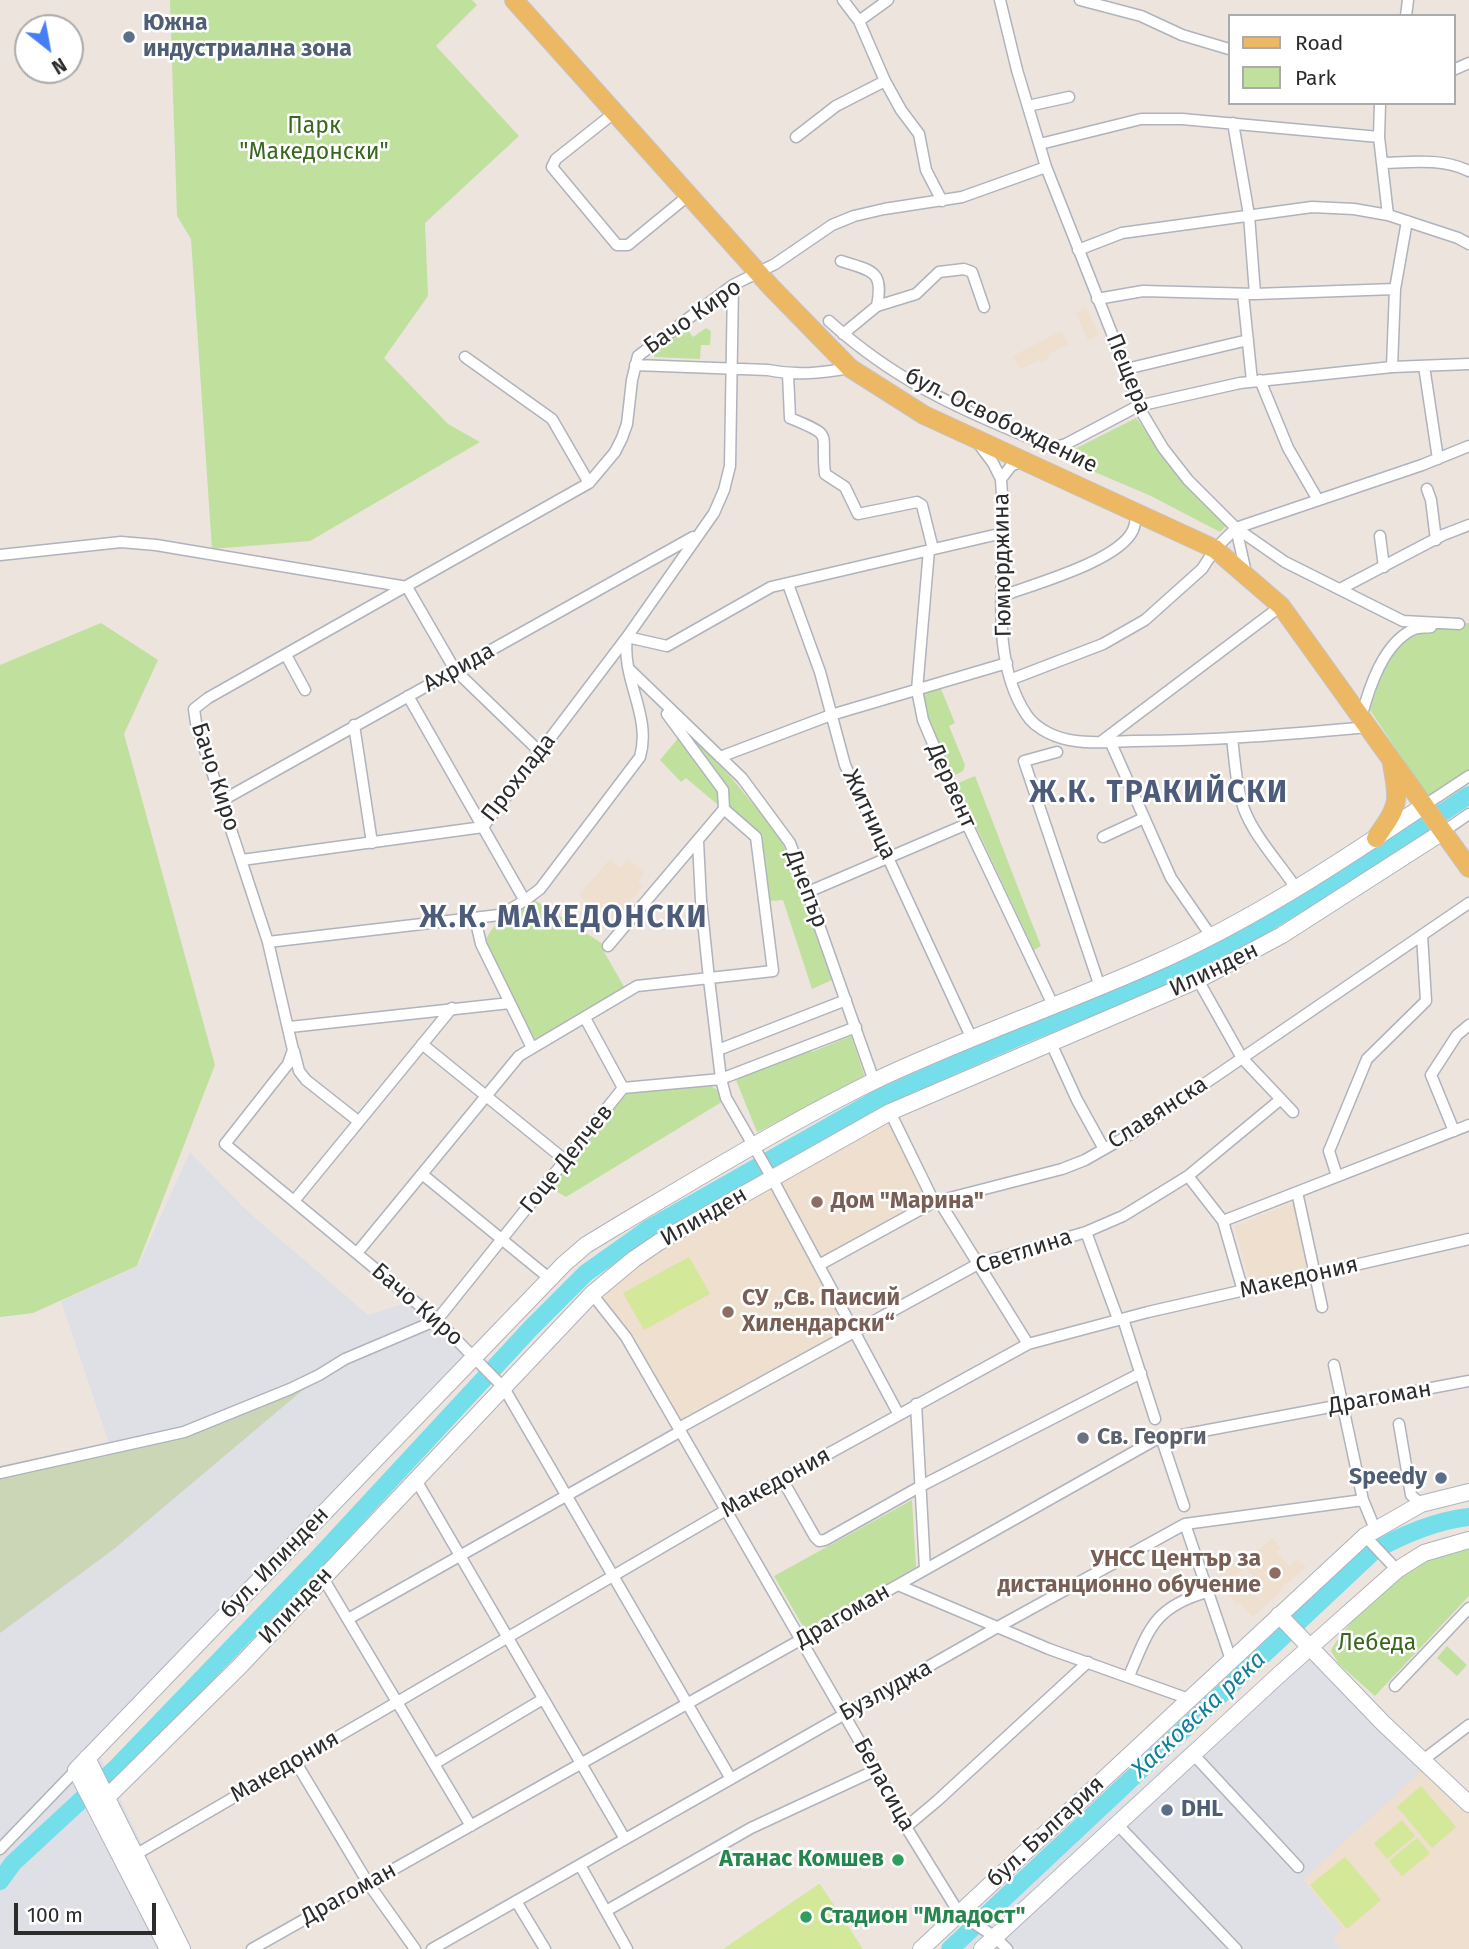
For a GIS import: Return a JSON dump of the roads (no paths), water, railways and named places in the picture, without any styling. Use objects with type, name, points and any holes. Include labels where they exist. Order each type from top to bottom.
[{"type":"main road","name":"бул. Освобождение","points":[[514,0],[758,273],[850,368],[904,403],[1022,461],[1135,522],[1215,549],[1246,573],[1281,606],[1469,868]]},
{"type":"main road","points":[[1376,838],[1396,808],[1391,758]]},
{"type":"main road","name":"Илинден","points":[[96,1793],[240,1666],[416,1480],[490,1373],[549,1278],[586,1245],[874,1081],[1161,961],[1211,936],[1427,808]]},
{"type":"main road","name":"Илинден","points":[[490,1373],[634,1259],[770,1174],[890,1112],[1198,980],[1282,935],[1442,829]]},
{"type":"main road","name":"бул. Илинден","points":[[76,1770],[490,1373]]},
{"type":"main road","name":"бул. България","points":[[921,1949],[1370,1532],[1421,1504],[1469,1492]]},
{"type":"main road","name":"бул. България","points":[[982,1949],[1001,1943],[1117,1824],[1397,1570],[1424,1553],[1469,1540]]},
{"type":"main road","points":[[1279,1615],[1351,1690],[1469,1804]]},
{"type":"main road","points":[[87,1758],[96,1793],[168,1949]]},
{"type":"main road","points":[[76,1770],[96,1793],[135,1855],[182,1949]]},
{"type":"street","points":[[843,0],[859,22],[885,82],[919,134],[926,170],[942,201]]},
{"type":"street","points":[[859,22],[888,0]]},
{"type":"street","name":"Пещера","points":[[1000,0],[1046,167],[1138,406],[1163,448],[1188,480],[1236,528],[1285,562],[1403,621],[1464,623]]},
{"type":"street","points":[[1080,0],[1141,16],[1182,35],[1228,49]]},
{"type":"street","points":[[796,137],[836,106],[885,82]]},
{"type":"street","points":[[1028,106],[1069,97]]},
{"type":"street","points":[[1380,105],[1379,137],[1388,215]]},
{"type":"street","points":[[614,113],[556,159],[552,167],[617,245],[628,245],[689,195]]},
{"type":"street","points":[[1040,144],[1141,119],[1233,123],[1379,137]]},
{"type":"street","points":[[1233,123],[1249,215],[1255,294]]},
{"type":"street","points":[[1382,163],[1440,162],[1469,171]]},
{"type":"street","name":"Бачо Киро","points":[[731,1779],[567,1495],[490,1373],[437,1320],[225,1144],[288,1064],[293,1050],[268,942],[196,723],[194,709],[208,698],[589,483],[615,452],[622,438],[629,414],[638,356],[733,285],[775,264],[832,225],[854,216],[942,201],[980,191],[1046,167]]},
{"type":"street","points":[[1078,250],[1122,233],[1331,206],[1388,215],[1469,244]]},
{"type":"street","points":[[1392,367],[1395,289],[1407,221]]},
{"type":"street","points":[[841,261],[870,271],[878,278],[880,286],[877,306]]},
{"type":"street","points":[[843,334],[877,306],[916,294],[939,272],[964,269],[972,272],[984,307]]},
{"type":"street","name":"Прохлада","points":[[242,860],[483,827],[627,637],[714,513],[730,466],[733,285]]},
{"type":"street","points":[[1097,299],[1143,291],[1255,294],[1395,289]]},
{"type":"street","points":[[1242,293],[1256,380],[1288,448],[1318,500]]},
{"type":"street","points":[[829,321],[859,348],[898,376],[954,406],[1055,447],[1066,444],[1138,406],[1256,380],[1392,367],[1469,363]]},
{"type":"street","points":[[1126,369],[1248,341]]},
{"type":"street","points":[[465,357],[552,419],[589,483]]},
{"type":"street","points":[[635,365],[768,370],[810,375],[850,368]]},
{"type":"street","points":[[1424,366],[1438,459]]},
{"type":"street","name":"Дервент","points":[[788,374],[790,418],[820,430],[825,439],[825,474],[845,487],[858,514],[917,502],[922,505],[931,550],[917,690],[922,720],[967,824],[1054,1005]]},
{"type":"street","points":[[975,440],[993,463],[1001,479]]},
{"type":"street","points":[[1012,679],[1126,633],[1145,620],[1202,569],[1215,549],[1236,528],[1469,446]]},
{"type":"street","name":"Гюмюрджина","points":[[1022,461],[1011,466],[1001,479],[1001,629],[1012,679],[1026,714],[1040,728],[1055,736],[1077,741],[1106,741],[1232,738],[1364,723]]},
{"type":"street","points":[[1427,489],[1436,540]]},
{"type":"street","points":[[1002,596],[1097,561],[1113,551],[1135,522]]},
{"type":"street","points":[[1340,589],[1469,526]]},
{"type":"street","points":[[1236,528],[1246,573]]},
{"type":"street","points":[[268,942],[499,915],[518,908],[540,889],[640,757],[644,741],[643,725],[627,667],[627,637],[667,646],[771,587],[1003,533]]},
{"type":"street","name":"Ахрида","points":[[223,800],[696,536]]},
{"type":"street","points":[[1380,537],[1384,567]]},
{"type":"street","points":[[0,555],[121,541],[407,587],[455,670],[541,753]]},
{"type":"street","name":"Житница","points":[[788,583],[820,672],[845,765],[972,1039]]},
{"type":"street","points":[[1211,936],[1171,878],[1106,741],[1281,606]]},
{"type":"street","points":[[1364,723],[1373,683],[1396,643],[1415,629],[1464,623]]},
{"type":"street","points":[[286,655],[305,690]]},
{"type":"street","points":[[720,757],[831,715],[1007,663]]},
{"type":"street","name":"Днепър","points":[[627,667],[742,778],[790,843],[874,1081]]},
{"type":"street","points":[[608,946],[724,809],[723,790],[650,691]]},
{"type":"street","points":[[408,696],[526,901]]},
{"type":"street","points":[[354,725],[372,843]]},
{"type":"street","points":[[1232,738],[1237,781],[1245,812],[1296,888]]},
{"type":"street","points":[[1057,752],[1024,761],[1100,986]]},
{"type":"street","points":[[1427,808],[1469,776]]},
{"type":"street","name":"Днепър","points":[[709,979],[772,971],[756,837],[724,809]]},
{"type":"street","points":[[1442,829],[1469,814]]},
{"type":"street","points":[[1103,837],[1144,818]]},
{"type":"street","points":[[808,892],[967,824]]},
{"type":"street","points":[[698,841],[709,979],[721,1079],[729,1105],[783,1197],[899,1415]]},
{"type":"street","name":"Славянска","points":[[819,1265],[937,1201],[1046,1174],[1104,1149],[1134,1132],[1469,903]]},
{"type":"street","points":[[475,918],[478,937],[531,1048]]},
{"type":"street","points":[[1336,1176],[1329,1150],[1367,1059],[1426,1001],[1422,935]]},
{"type":"street","points":[[357,1253],[519,1056],[637,986],[709,979]]},
{"type":"street","points":[[1198,980],[1242,1058],[1293,1112]]},
{"type":"street","points":[[718,1050],[846,1000]]},
{"type":"street","points":[[289,1027],[510,1003]]},
{"type":"street","points":[[294,1201],[452,1008]]},
{"type":"street","points":[[585,1017],[623,1088]]},
{"type":"street","points":[[1454,1131],[1431,1074],[1457,1035],[1469,1025]]},
{"type":"street","name":"Гоце Делчев","points":[[437,1320],[623,1088],[721,1079],[856,1027]]},
{"type":"street","points":[[1051,1043],[1077,1100],[1104,1149]]},
{"type":"street","points":[[422,1044],[565,1160]]},
{"type":"street","points":[[293,1050],[299,1070],[306,1080],[358,1121]]},
{"type":"street","name":"Светлина","points":[[348,1619],[680,1429],[978,1264],[1086,1232],[1124,1216],[1188,1176],[1281,1099]]},
{"type":"street","points":[[890,1112],[937,1201],[1028,1344]]},
{"type":"street","points":[[1223,1221],[1469,1125]]},
{"type":"street","points":[[422,1174],[549,1278]]},
{"type":"street","points":[[1188,1176],[1223,1221],[1243,1291]]},
{"type":"street","points":[[1297,1192],[1322,1307]]},
{"type":"street","points":[[1086,1232],[1118,1320],[1123,1319],[1155,1419]]},
{"type":"street","name":"Македония","points":[[135,1855],[726,1510],[1028,1344],[1123,1319],[1469,1240]]},
{"type":"street","points":[[592,1294],[626,1337],[680,1429]]},
{"type":"street","points":[[0,1473],[184,1432],[290,1389],[345,1359],[437,1320]]},
{"type":"street","points":[[1334,1365],[1370,1532],[1397,1570]]},
{"type":"street","points":[[782,1479],[819,1541],[825,1540],[921,1486],[1141,1373]]},
{"type":"street","name":"Драгоман","points":[[252,1949],[1161,1437],[1469,1381]]},
{"type":"street","points":[[916,1404],[925,1569]]},
{"type":"street","points":[[1399,1424],[1410,1495],[1421,1504]]},
{"type":"street","name":"Беласица","points":[[680,1429],[906,1826],[959,1913]]},
{"type":"street","points":[[1161,1437],[1184,1506]]},
{"type":"street","points":[[416,1480],[625,1839]]},
{"type":"street","name":"Бузлуджа","points":[[440,1947],[844,1714],[1185,1524],[1363,1500]]},
{"type":"street","points":[[1185,1524],[1231,1660]]},
{"type":"street","points":[[323,1578],[471,1826]]},
{"type":"street","points":[[898,1585],[996,1628],[1189,1699]]},
{"type":"street","points":[[1129,1676],[1155,1621],[1168,1608],[1185,1598],[1207,1592]]},
{"type":"street","points":[[1395,1686],[1469,1608]]},
{"type":"street","points":[[906,1826],[937,1801],[1088,1662]]},
{"type":"street","points":[[434,1764],[543,1699]]},
{"type":"street","points":[[1423,1760],[1469,1725]]},
{"type":"street","points":[[1193,1754],[1298,1867]]},
{"type":"street","points":[[295,1761],[368,1883],[415,1949]]},
{"type":"street","points":[[0,1849],[76,1770]]},
{"type":"street","points":[[606,1911],[751,1828],[876,1770]]},
{"type":"street","points":[[1117,1824],[1236,1949]]},
{"type":"street","points":[[580,1865],[627,1949]]},
{"type":"street","points":[[516,1901],[545,1949]]},
{"type":"street","points":[[959,1913],[1001,1943]]},
{"type":"waterway","points":[[0,1881],[13,1863],[117,1767],[586,1273],[648,1229],[879,1098],[1153,982],[1245,936],[1386,850],[1469,795]]},
{"type":"waterway","name":"Хасковска река","points":[[950,1949],[1375,1550],[1420,1529],[1469,1517]]},
{"type":"place","name":"Южна индустриална зона","points":[[129,37]]},
{"type":"place","name":"Дом \"Марина\"","points":[[817,1202]]},
{"type":"place","name":"СУ „Св. Паисий Хилендарски“","points":[[728,1312]]},
{"type":"place","name":"Св. Георги","points":[[1083,1438]]},
{"type":"place","name":"Speedy","points":[[1441,1478]]},
{"type":"place","name":"УНСС Център за дистанционно обучение","points":[[1275,1573]]},
{"type":"place","name":"DHL","points":[[1167,1810]]},
{"type":"place","name":"Атанас Комшев","points":[[898,1860]]},
{"type":"place","name":"Стадион \"Младост\"","points":[[806,1917]]},
{"type":"district","name":"Ж.К. ТРАКИЙСКИ","points":[[1159,794]]},
{"type":"district","name":"Ж.К. МАКЕДОНСКИ","points":[[564,919]]},
{"type":"park label","name":"Парк \"Македонски\"","points":[[314,140]]},
{"type":"park label","name":"Лебеда","points":[[1377,1644]]}]
